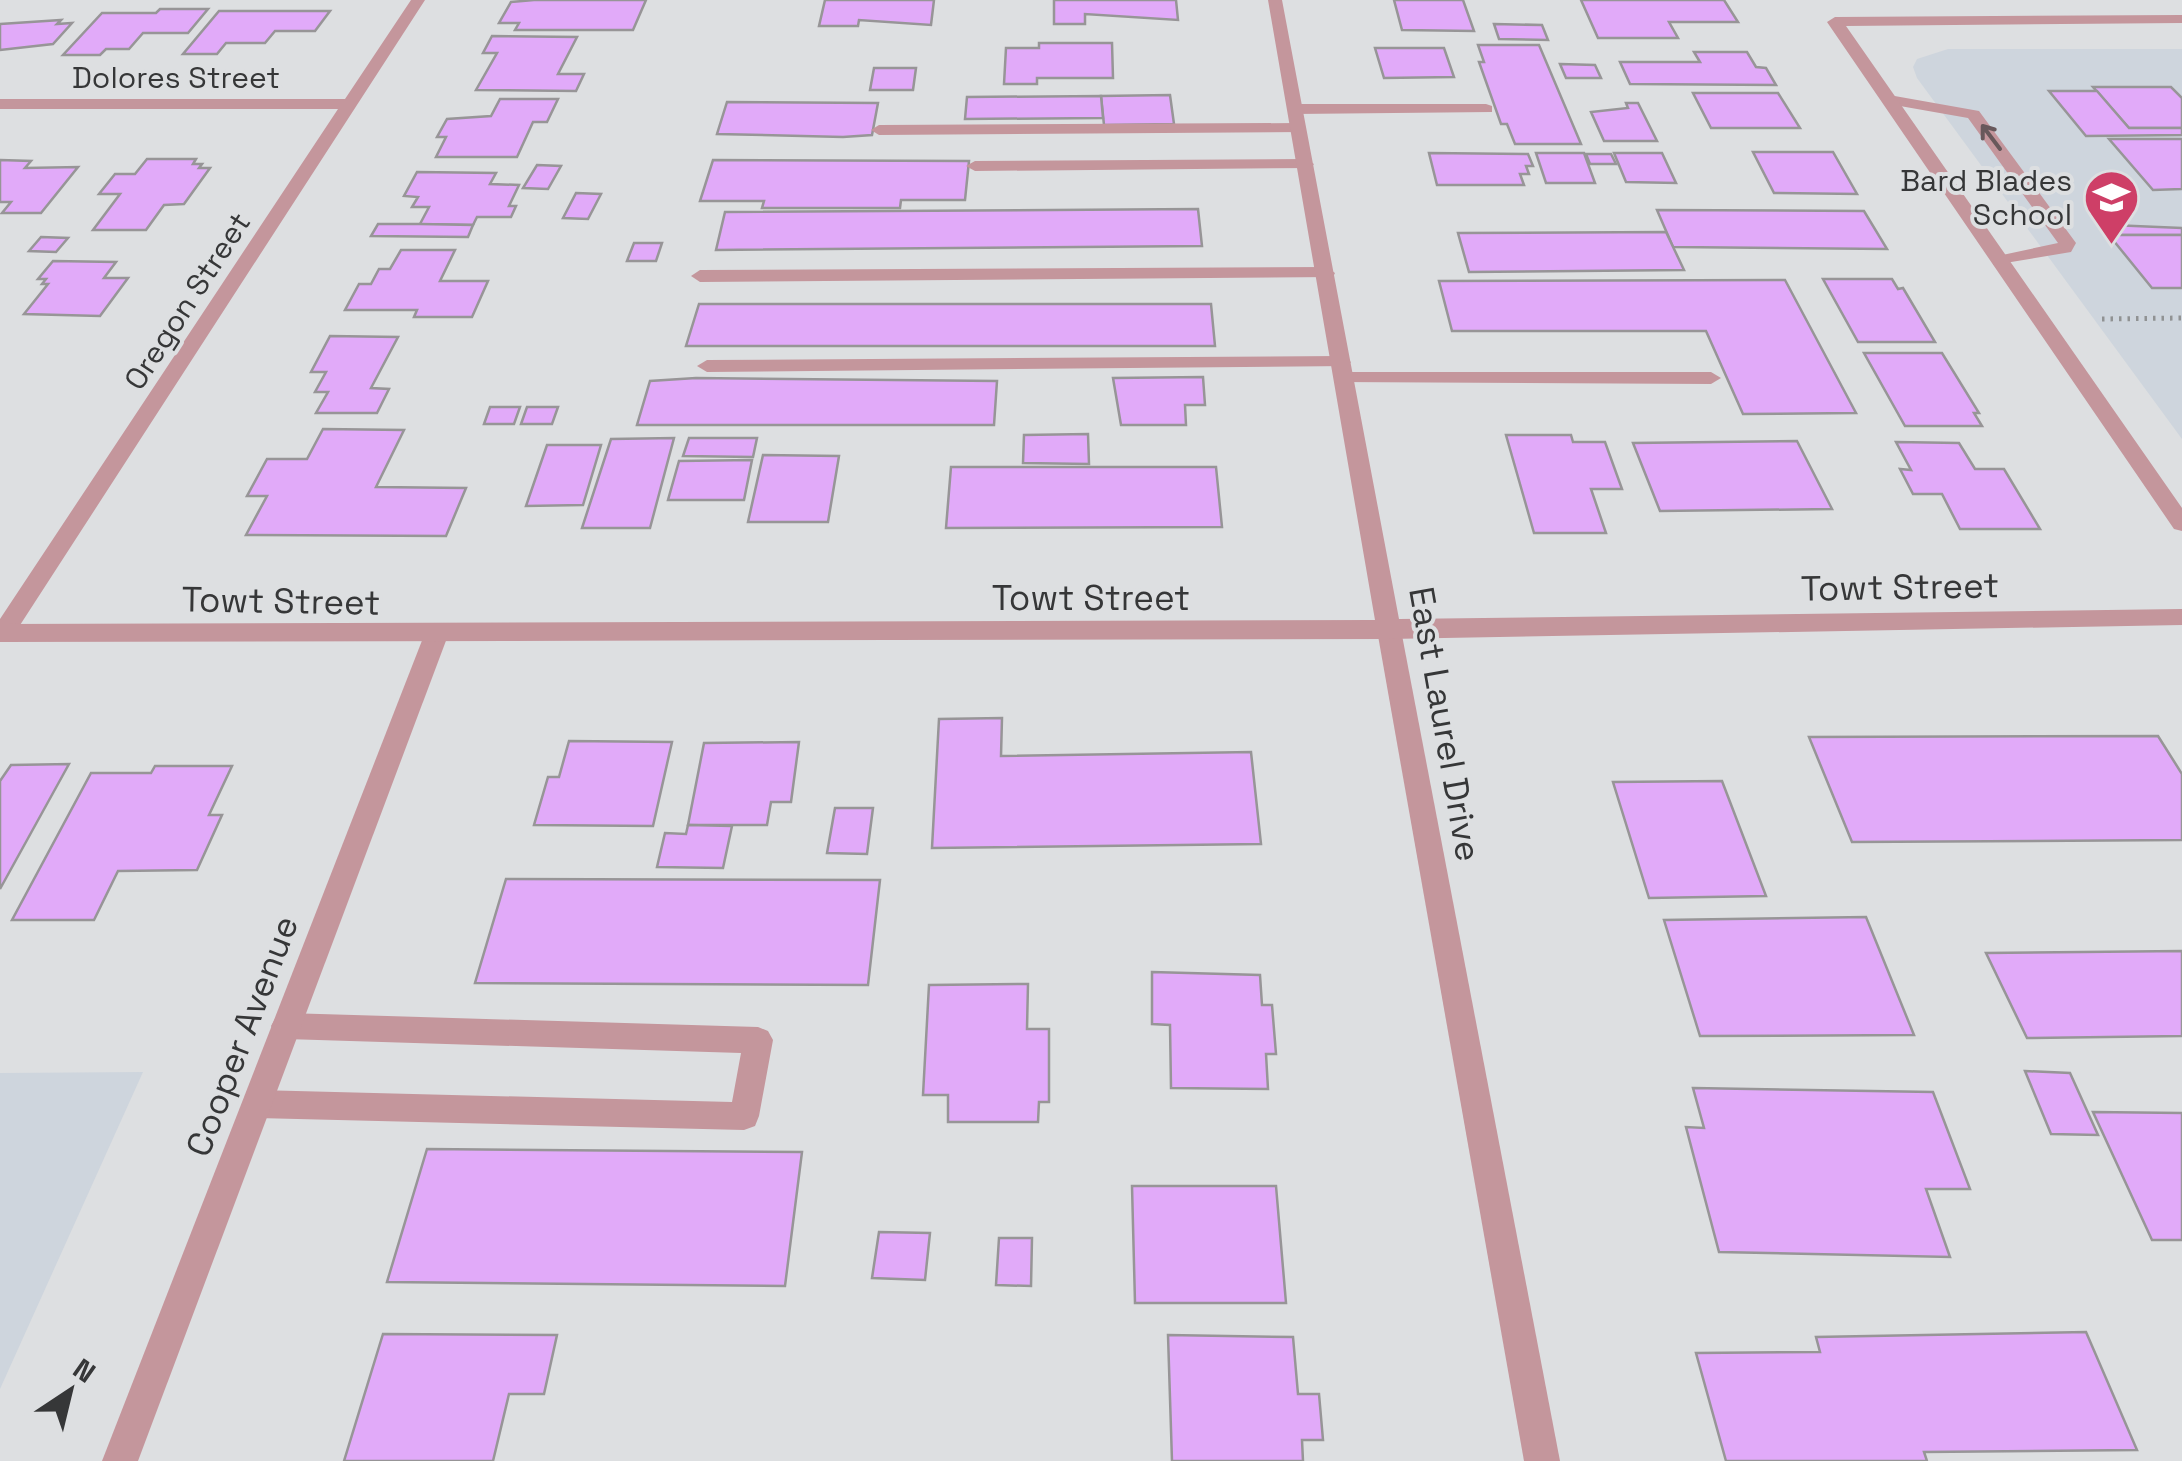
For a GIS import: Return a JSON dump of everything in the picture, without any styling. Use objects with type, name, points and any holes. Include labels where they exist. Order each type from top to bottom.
[{"type":"street","name":"Oregon Street","points":[[2,633],[418,0]]},
{"type":"street","name":"East Laurel Drive","points":[[1275,0],[1542,1461]]},
{"type":"street","points":[[2090,0],[2109,20]]},
{"type":"street","points":[[2182,19],[1834,22],[2182,524]]},
{"type":"street","points":[[1889,100],[1974,114],[2067,243],[2066,248],[2000,261]]},
{"type":"street","name":"Dolores Street","points":[[0,104],[352,104]]},
{"type":"street","points":[[879,130],[1297,119],[1486,108]]},
{"type":"street","points":[[975,166],[1305,164]]},
{"type":"street","points":[[700,276],[1326,273]]},
{"type":"street","points":[[707,366],[1342,370],[1712,378]]},
{"type":"street","name":"Towt Street","points":[[2,633],[435,638],[1390,630],[2182,617]]},
{"type":"street","name":"Cooper Avenue","points":[[120,1461],[435,638]]},
{"type":"street","points":[[257,1104],[744,1116],[758,1040],[286,1026]]},
{"type":"path","points":[[2102,319],[2182,318]]},
{"type":"shaded area","name":"Bard Blades School","points":[[1948,49],[2182,49],[2182,439],[1917,78],[1913,67],[1917,59]]},
{"type":"shaded area","points":[[143,1072],[0,1389],[0,1073]]},
{"type":"building","points":[[646,0],[633,30],[515,30],[519,23],[499,23],[511,2]]},
{"type":"building","points":[[825,0],[934,0],[931,25],[859,20],[858,26],[819,26]]},
{"type":"building","points":[[1054,0],[1176,0],[1178,20],[1085,14],[1085,24],[1054,24]]},
{"type":"building","points":[[1394,0],[1463,0],[1474,31],[1402,30]]},
{"type":"building","points":[[1581,0],[1724,0],[1738,22],[1669,22],[1678,38],[1598,38]]},
{"type":"building","points":[[160,9],[208,9],[188,33],[143,33],[129,49],[106,49],[100,55],[63,55],[102,13],[156,13]]},
{"type":"building","points":[[219,11],[330,11],[315,31],[275,31],[265,43],[226,43],[217,54],[183,54]]},
{"type":"building","points":[[61,20],[57,24],[72,23],[53,44],[0,50],[0,24]]},
{"type":"building","points":[[1494,24],[1542,25],[1548,40],[1499,39]]},
{"type":"building","points":[[492,36],[577,37],[558,74],[584,74],[576,91],[476,90],[497,53],[483,53]]},
{"type":"building","points":[[1039,43],[1112,43],[1113,78],[1037,78],[1037,84],[1004,84],[1006,48],[1039,48]]},
{"type":"building","points":[[1478,45],[1539,45],[1581,144],[1515,144],[1507,124],[1501,124],[1479,62],[1484,62]]},
{"type":"building","points":[[1375,48],[1444,48],[1454,77],[1384,78]]},
{"type":"building","points":[[1694,52],[1747,52],[1756,67],[1766,68],[1776,85],[1630,84],[1620,62],[1700,62]]},
{"type":"building","points":[[1560,64],[1595,65],[1601,78],[1566,78]]},
{"type":"building","points":[[874,68],[916,68],[913,90],[870,90]]},
{"type":"building","points":[[2093,87],[2171,87],[2182,98],[2182,128],[2129,128]]},
{"type":"building","points":[[2049,91],[2097,91],[2129,128],[2182,128],[2182,135],[2086,136]]},
{"type":"building","points":[[1693,93],[1778,93],[1800,128],[1711,128]]},
{"type":"building","points":[[1170,95],[1174,124],[1104,125],[1101,96]]},
{"type":"building","points":[[1101,96],[1103,118],[965,119],[967,97]]},
{"type":"building","points":[[500,99],[558,99],[547,122],[533,122],[517,157],[436,157],[446,137],[437,137],[447,119],[491,116]]},
{"type":"building","points":[[727,102],[878,103],[872,135],[843,137],[717,134]]},
{"type":"building","points":[[1626,103],[1638,103],[1657,141],[1604,141],[1591,112],[1628,108]]},
{"type":"building","points":[[2109,139],[2182,139],[2182,189],[2153,190]]},
{"type":"building","points":[[1753,152],[1833,152],[1857,194],[1774,193]]},
{"type":"building","points":[[1429,153],[1528,154],[1533,166],[1526,166],[1529,174],[1520,174],[1524,185],[1437,185]]},
{"type":"building","points":[[1536,153],[1584,153],[1595,183],[1546,183]]},
{"type":"building","points":[[1614,153],[1662,153],[1676,183],[1626,182]]},
{"type":"building","points":[[1586,154],[1611,154],[1616,164],[1590,164]]},
{"type":"building","points":[[147,159],[196,159],[193,164],[202,164],[199,168],[210,168],[184,204],[164,205],[146,230],[93,230],[120,194],[99,194],[115,174],[135,174]]},
{"type":"building","points":[[0,160],[31,161],[25,168],[78,167],[41,213],[2,213],[11,202],[0,202]]},
{"type":"building","points":[[713,160],[969,161],[965,200],[901,200],[900,208],[762,208],[764,201],[700,201]]},
{"type":"building","points":[[537,165],[561,166],[548,189],[523,188]]},
{"type":"building","points":[[417,172],[496,173],[490,184],[519,185],[509,206],[516,206],[511,217],[477,217],[473,225],[420,224],[429,207],[412,207],[418,197],[404,196]]},
{"type":"building","points":[[576,193],[601,194],[588,219],[563,218]]},
{"type":"building","points":[[1198,209],[1202,246],[716,250],[725,212]]},
{"type":"building","points":[[1657,210],[1864,211],[1887,249],[1673,247]]},
{"type":"building","points":[[378,224],[473,225],[468,237],[371,236]]},
{"type":"building","points":[[2111,225],[2182,228],[2182,235],[2119,235]]},
{"type":"building","points":[[1666,232],[1684,270],[1469,272],[1458,233]]},
{"type":"building","points":[[2109,235],[2182,235],[2182,288],[2152,288]]},
{"type":"building","points":[[41,237],[68,238],[56,252],[29,251]]},
{"type":"building","points":[[634,243],[662,243],[656,261],[627,261]]},
{"type":"building","points":[[401,250],[455,250],[440,281],[488,281],[472,317],[414,317],[417,310],[345,310],[359,284],[371,284],[379,269],[390,269]]},
{"type":"building","points":[[53,261],[116,262],[104,278],[128,278],[100,316],[24,314],[48,284],[42,284],[46,279],[38,279]]},
{"type":"building","points":[[1823,279],[1892,279],[1898,289],[1903,288],[1935,342],[1858,342]]},
{"type":"building","points":[[1785,280],[1856,413],[1743,414],[1706,331],[1452,331],[1439,281]]},
{"type":"building","points":[[699,304],[1211,304],[1215,346],[686,346]]},
{"type":"building","points":[[330,336],[398,337],[371,388],[389,389],[377,413],[316,413],[328,392],[315,392],[326,372],[311,372]]},
{"type":"building","points":[[1864,353],[1942,353],[1979,413],[1974,413],[1982,426],[1905,426]]},
{"type":"building","points":[[1203,377],[1205,405],[1185,405],[1186,425],[1121,425],[1113,378]]},
{"type":"building","points":[[696,378],[997,381],[994,425],[637,425],[650,381]]},
{"type":"building","points":[[490,407],[520,407],[514,424],[484,424]]},
{"type":"building","points":[[527,407],[558,407],[552,424],[521,424]]},
{"type":"building","points":[[323,429],[404,430],[376,487],[466,488],[446,536],[246,535],[267,496],[247,496],[267,459],[307,459]]},
{"type":"building","points":[[1088,434],[1089,464],[1023,463],[1024,435]]},
{"type":"building","points":[[1506,435],[1571,435],[1573,442],[1605,442],[1622,489],[1591,489],[1606,533],[1534,533]]},
{"type":"building","points":[[674,438],[650,528],[582,528],[611,439]]},
{"type":"building","points":[[689,438],[757,438],[753,457],[683,456]]},
{"type":"building","points":[[1797,441],[1832,509],[1660,511],[1633,443]]},
{"type":"building","points":[[1896,442],[1959,443],[1975,469],[2004,469],[2040,529],[1960,529],[1942,494],[1913,494],[1900,469],[1911,470]]},
{"type":"building","points":[[547,445],[601,445],[583,505],[526,506]]},
{"type":"building","points":[[763,455],[839,456],[828,522],[748,522]]},
{"type":"building","points":[[752,460],[744,500],[668,500],[679,461]]},
{"type":"building","points":[[951,467],[1216,467],[1222,527],[946,528]]},
{"type":"building","points":[[1002,718],[1001,756],[1251,752],[1261,844],[932,848],[939,719]]},
{"type":"building","points":[[2158,736],[2182,774],[2182,840],[1852,842],[1809,737]]},
{"type":"building","points":[[569,741],[672,742],[653,826],[534,825],[548,777],[559,777]]},
{"type":"building","points":[[799,742],[791,802],[771,802],[767,825],[688,825],[704,743]]},
{"type":"building","points":[[69,764],[0,889],[0,781],[11,765]]},
{"type":"building","points":[[155,766],[232,766],[209,815],[222,815],[197,870],[118,871],[94,920],[12,920],[91,773],[151,773]]},
{"type":"building","points":[[1722,781],[1766,896],[1649,898],[1613,782]]},
{"type":"building","points":[[835,808],[873,808],[867,854],[827,853]]},
{"type":"building","points":[[688,825],[732,826],[723,868],[657,867],[665,833],[686,834]]},
{"type":"building","points":[[506,879],[880,880],[868,985],[475,983]]},
{"type":"building","points":[[1866,917],[1914,1035],[1700,1036],[1664,920]]},
{"type":"building","points":[[2182,951],[2182,1036],[2027,1038],[1986,953]]},
{"type":"building","points":[[1152,972],[1260,975],[1262,1005],[1272,1005],[1276,1054],[1266,1054],[1268,1089],[1171,1088],[1170,1025],[1152,1024]]},
{"type":"building","points":[[1028,984],[1027,1029],[1049,1029],[1049,1102],[1039,1102],[1038,1122],[948,1122],[948,1095],[923,1095],[929,985]]},
{"type":"building","points":[[2025,1071],[2070,1073],[2098,1135],[2051,1134]]},
{"type":"building","points":[[1693,1088],[1933,1092],[1970,1189],[1926,1189],[1950,1257],[1719,1252],[1686,1127],[1704,1128]]},
{"type":"building","points":[[2093,1112],[2182,1113],[2182,1240],[2152,1240]]},
{"type":"building","points":[[427,1149],[802,1152],[785,1286],[387,1282]]},
{"type":"building","points":[[1132,1186],[1276,1186],[1286,1303],[1135,1303]]},
{"type":"building","points":[[879,1232],[930,1233],[925,1280],[872,1278]]},
{"type":"building","points":[[999,1238],[1032,1238],[1031,1286],[996,1285]]},
{"type":"building","points":[[2086,1332],[2137,1450],[1924,1452],[1927,1461],[1726,1461],[1696,1353],[1820,1352],[1816,1337]]},
{"type":"building","points":[[383,1334],[557,1335],[544,1394],[509,1394],[493,1461],[344,1461]]},
{"type":"building","points":[[1168,1335],[1293,1337],[1298,1394],[1319,1394],[1323,1440],[1302,1440],[1303,1461],[1172,1461]]},
{"type":"place","name":"Bard Blades School","points":[[2111,246]]}]
